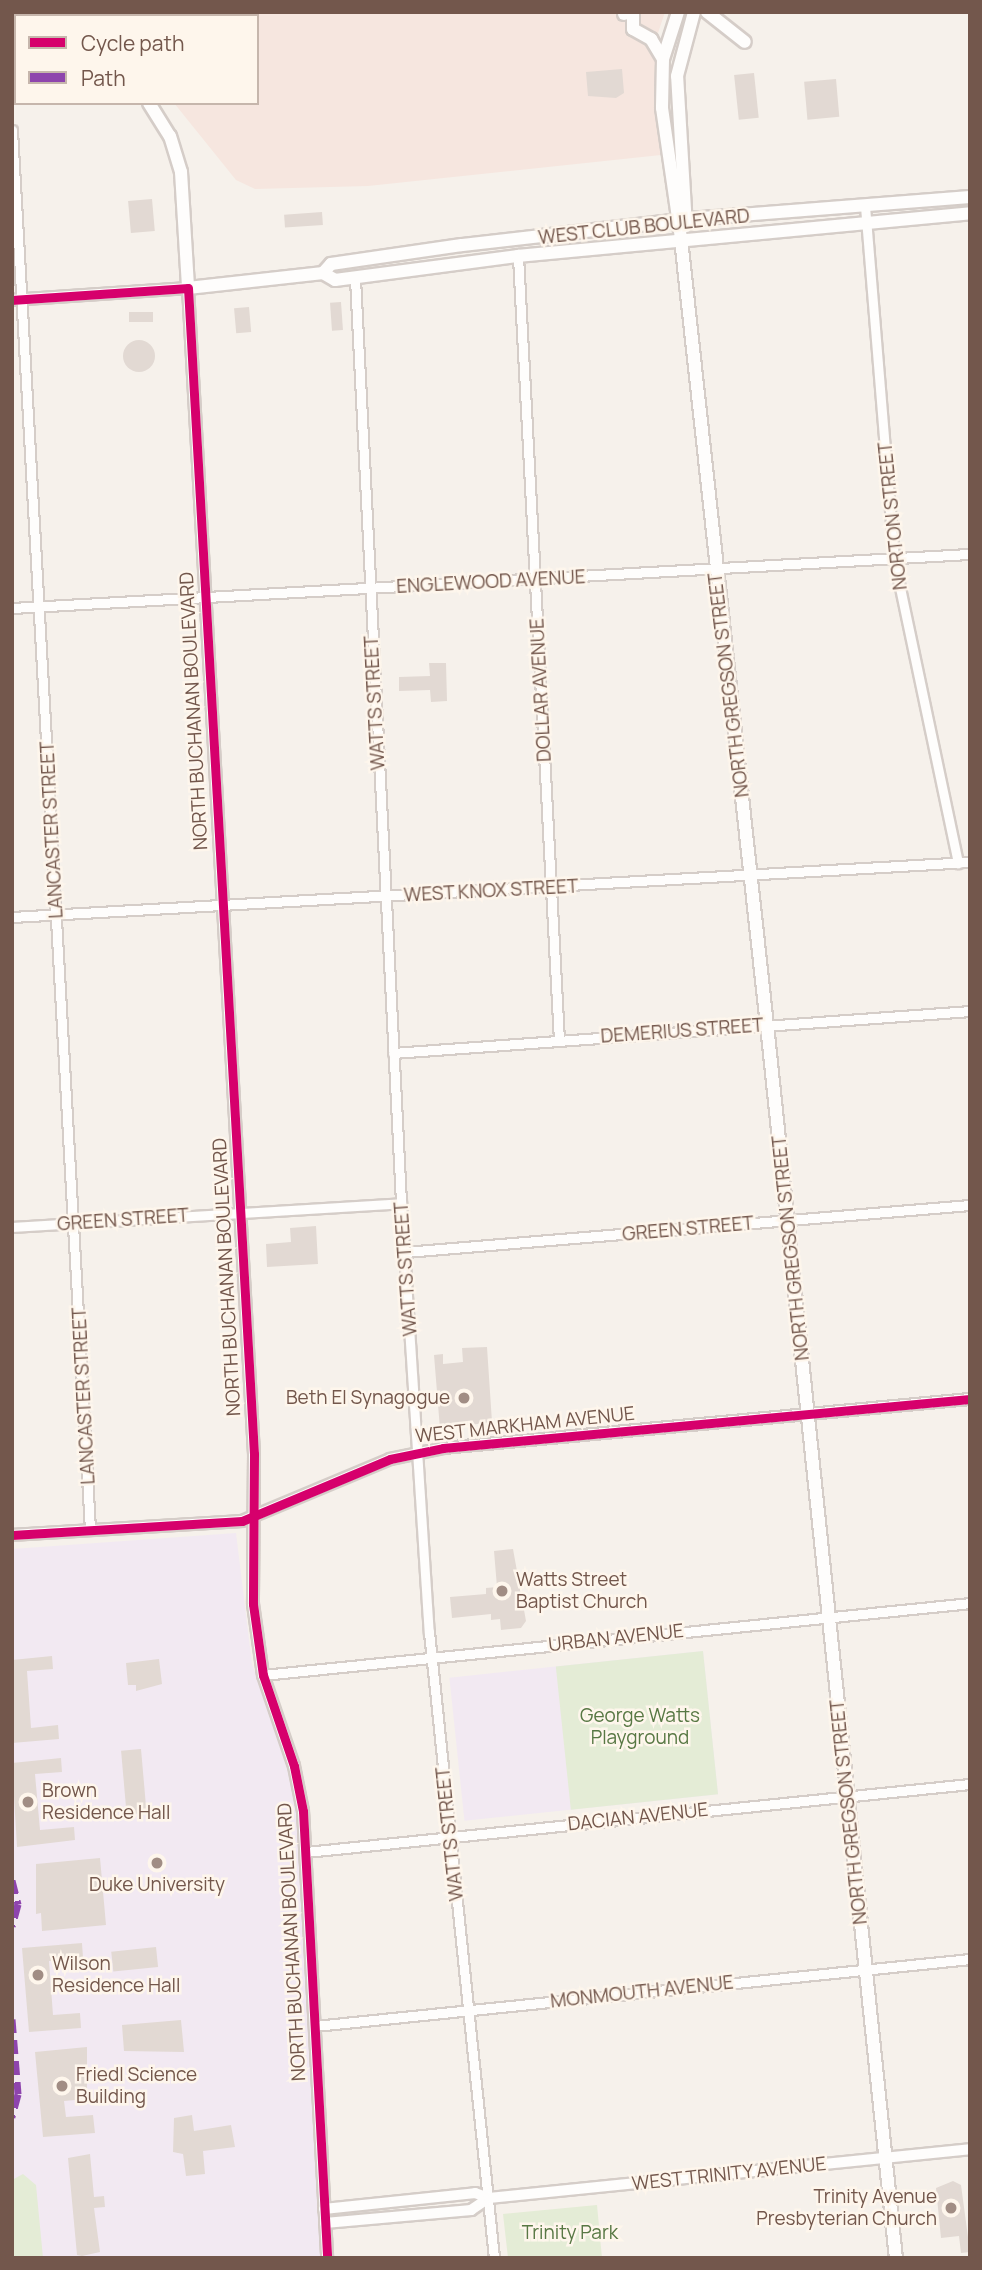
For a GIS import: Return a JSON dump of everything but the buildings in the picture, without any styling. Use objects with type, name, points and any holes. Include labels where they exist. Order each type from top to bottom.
[{"type":"main road","name":"NORTH GREGSON STREET","points":[[678,12],[663,59],[662,108],[675,224],[681,239],[751,876],[896,2258]]},
{"type":"main road","name":"NORTH GREGSON STREET","points":[[681,239],[689,219],[677,76],[694,12]]},
{"type":"main road","points":[[707,12],[713,23],[745,42]]},
{"type":"main road","points":[[627,13],[634,29],[651,39],[663,59]]},
{"type":"main road","points":[[150,105],[170,136],[181,172],[188,288]]},
{"type":"main road","name":"WEST CLUB BOULEVARD","points":[[188,288],[323,273],[331,264],[392,254],[675,224],[689,219],[970,197]]},
{"type":"main road","name":"WEST CLUB BOULEVARD","points":[[323,273],[332,280],[355,278],[517,256],[970,213]]},
{"type":"main road","points":[[355,278],[366,264],[392,254]]},
{"type":"street","name":"LANCASTER STREET","points":[[12,130],[17,300],[40,607],[90,1530]]},
{"type":"street","name":"NORTON STREET","points":[[865,206],[894,559],[958,863]]},
{"type":"street","name":"DOLLAR AVENUE","points":[[517,256],[559,1040]]},
{"type":"street","name":"WATTS STREET","points":[[355,278],[401,1203],[432,1657],[494,2258]]},
{"type":"street","name":"WEST CLUB BOULEVARD","points":[[17,300],[188,288]]},
{"type":"street","name":"NORTH BUCHANAN BOULEVARD","points":[[188,288],[255,1480],[251,1518],[253,1604],[263,1675],[295,1766],[306,1852],[327,2258]]},
{"type":"street","name":"ENGLEWOOD AVENUE","points":[[12,608],[970,554]]},
{"type":"street","name":"WEST KNOX STREET","points":[[12,917],[970,862]]},
{"type":"street","name":"DEMERIUS STREET","points":[[393,1053],[970,1011]]},
{"type":"street","name":"GREEN STREET","points":[[12,1227],[401,1203]]},
{"type":"street","name":"GREEN STREET","points":[[405,1252],[970,1205]]},
{"type":"street","name":"WEST MARKHAM AVENUE","points":[[12,1535],[251,1518],[418,1452],[809,1417],[970,1399]]},
{"type":"street","name":"URBAN AVENUE","points":[[263,1675],[970,1603]]},
{"type":"street","name":"DACIAN AVENUE","points":[[306,1852],[970,1784]]},
{"type":"street","name":"MONMOUTH AVENUE","points":[[315,2026],[970,1959]]},
{"type":"street","name":"WEST TRINITY AVENUE","points":[[324,2209],[475,2193],[489,2198],[970,2149]]},
{"type":"street","name":"WEST TRINITY AVENUE","points":[[325,2223],[471,2210],[489,2198]]},
{"type":"shaded area","points":[[83,12],[665,12],[655,42],[661,155],[368,186],[255,189],[236,180],[176,105],[259,105],[259,14]]},
{"type":"shaded area","name":"Duke University","points":[[236,1533],[252,1664],[289,1766],[299,1824],[321,2258],[12,2258],[12,1549]]},
{"type":"shaded area","points":[[703,1651],[718,1794],[464,1821],[449,1678]]},
{"type":"green space","name":"George Watts Playground","points":[[703,1651],[718,1794],[571,1810],[556,1666]]},
{"type":"green space","points":[[23,2174],[36,2185],[43,2258],[12,2258],[12,2180]]},
{"type":"green space","name":"Trinity Park","points":[[597,2205],[602,2258],[508,2258],[503,2214]]},
{"type":"marked path","points":[[12,1880],[18,1904],[12,1926]]},
{"type":"marked path","points":[[12,2019],[18,2094],[12,2117]]},
{"type":"cycle path","points":[[12,300],[188,288],[254,1454],[253,1604],[263,1675],[294,1766],[303,1811],[327,2258]]},
{"type":"cycle path","points":[[12,1535],[242,1521],[390,1459],[443,1448],[970,1399]]},
{"type":"place","name":"Beth El Synagogue","points":[[464,1398]]},
{"type":"place","name":"Watts Street Baptist Church","points":[[502,1591]]},
{"type":"place","name":"Brown Residence Hall","points":[[28,1802]]},
{"type":"place","name":"Duke University","points":[[157,1863]]},
{"type":"place","name":"Wilson Residence Hall","points":[[38,1975]]},
{"type":"place","name":"Friedl Science Building","points":[[62,2086]]},
{"type":"place","name":"Trinity Avenue Presbyterian Church","points":[[951,2208]]}]
